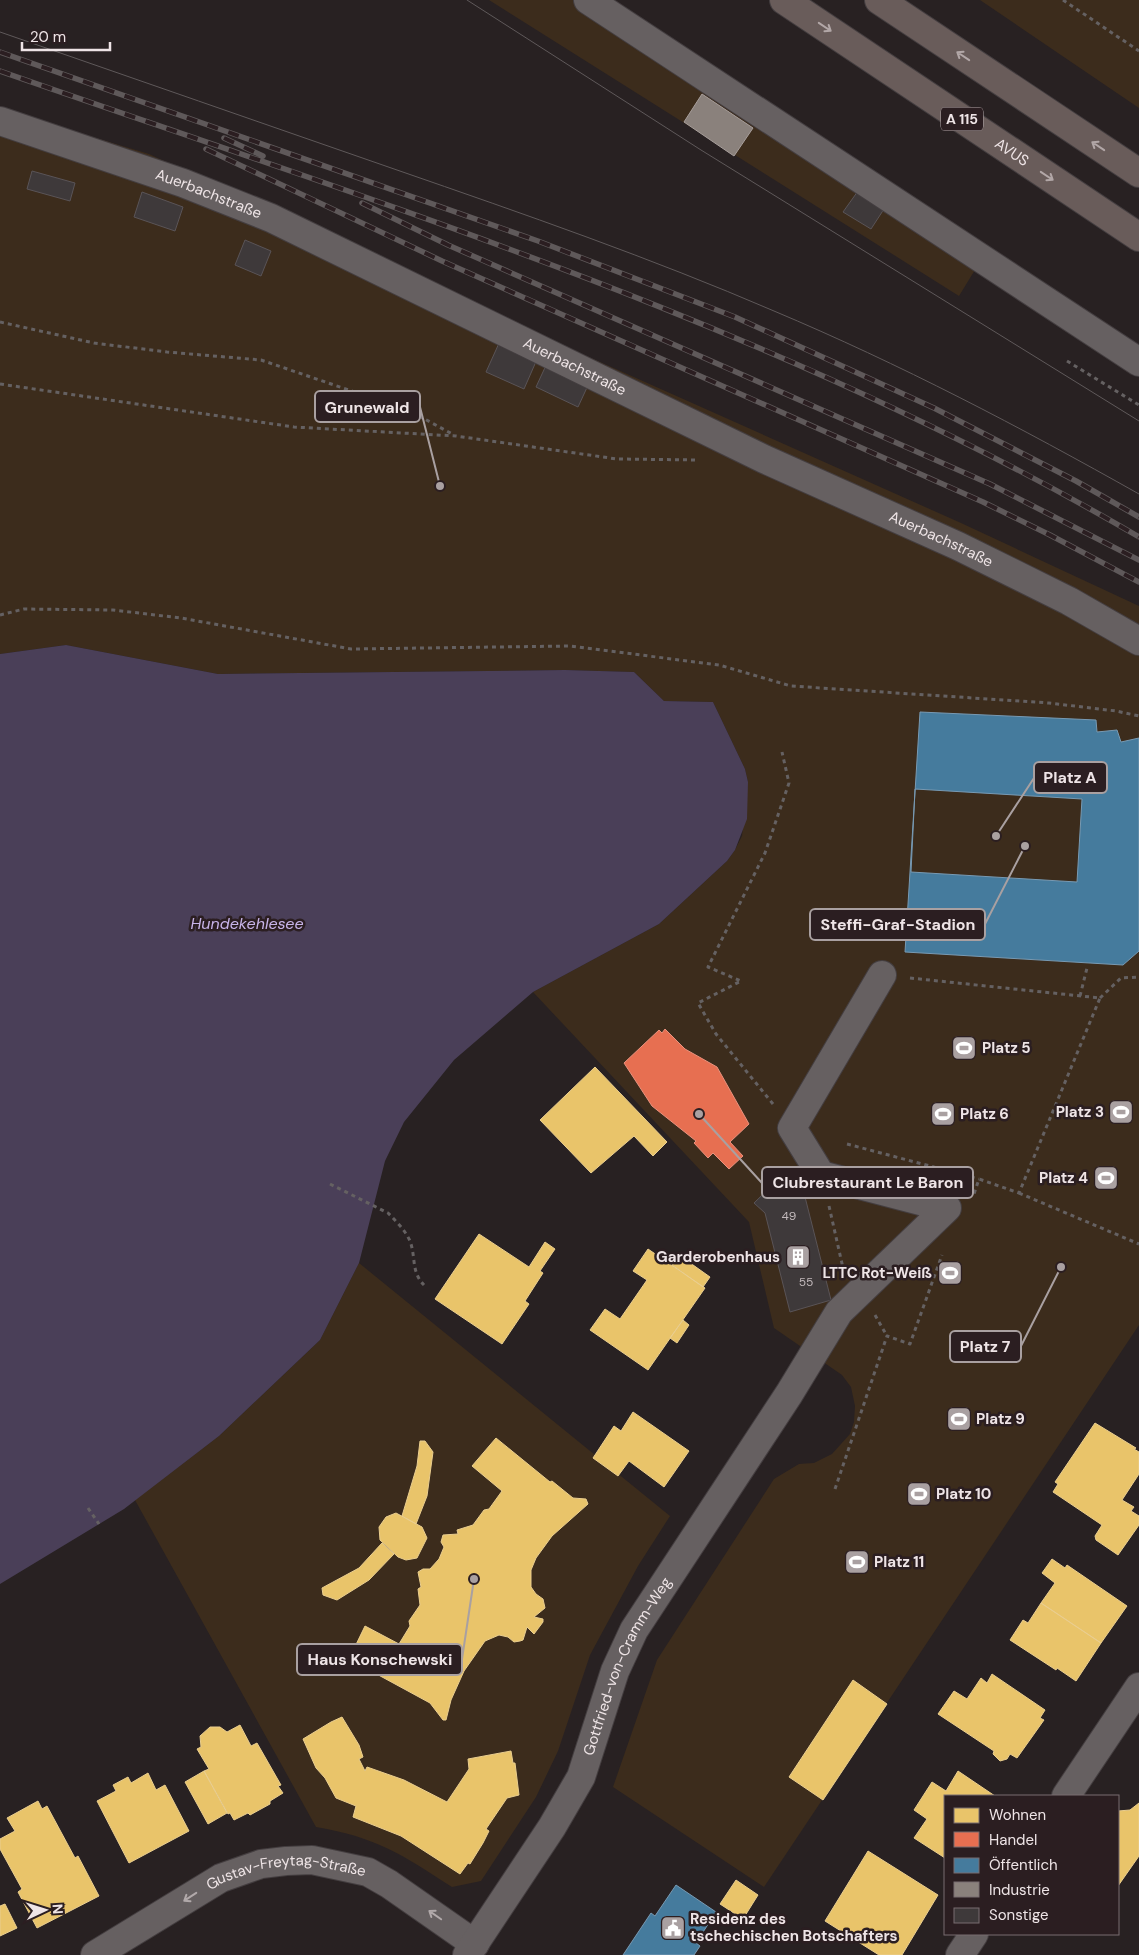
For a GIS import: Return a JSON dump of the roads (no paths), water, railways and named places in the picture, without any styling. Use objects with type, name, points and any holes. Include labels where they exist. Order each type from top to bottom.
[{"type":"highway","name":"AVUS","points":[[784,0],[1139,237]]},
{"type":"highway","points":[[879,0],[1139,173]]},
{"type":"street","points":[[588,0],[1139,362]]},
{"type":"street","name":"Auerbachstraße","points":[[0,121],[183,182],[271,218],[764,459],[975,555],[1069,601],[1139,641]]},
{"type":"street","name":"Gottfried-von-Cramm-Weg","points":[[471,1949],[552,1827],[581,1777],[615,1671],[634,1630],[789,1394],[840,1312],[947,1208],[821,1175],[792,1128],[882,975]]},
{"type":"street","points":[[1067,1795],[1139,1687]]},
{"type":"street","name":"Gustav-Freytag-Straße","points":[[95,1955],[221,1878],[261,1864],[312,1860],[368,1872],[389,1884],[471,1949]]},
{"type":"street","points":[[960,1955],[973,1935]]},
{"type":"water","name":"Hundekehlesee","points":[[66,645],[218,674],[565,670],[634,672],[664,701],[713,702],[745,769],[748,782],[747,819],[735,850],[727,861],[659,924],[533,992],[454,1060],[404,1122],[385,1161],[359,1263],[320,1340],[219,1436],[124,1509],[0,1584],[0,654]]},
{"type":"tram line","points":[[467,0],[701,150],[1139,421]]},
{"type":"tram line","points":[[0,32],[540,220],[728,292],[821,331],[913,375],[1004,421],[1139,494]]},
{"type":"railway","points":[[0,52],[538,241],[735,317],[934,408],[1076,481],[1139,517]]},
{"type":"railway","points":[[0,71],[437,223],[581,276],[724,333],[865,395],[1004,463],[1139,537]]},
{"type":"railway","points":[[224,138],[263,156]]},
{"type":"railway","points":[[206,149],[442,261],[983,502],[1139,582]]},
{"type":"railway","points":[[362,203],[448,245],[990,484],[1139,560]]},
{"type":"place","name":"Grunewald","points":[[440,486]]},
{"type":"place","name":"Platz A","points":[[996,836]]},
{"type":"place","name":"Steffi-Graf-Stadion","points":[[1025,846]]},
{"type":"place","name":"Platz 5","points":[[964,1048]]},
{"type":"place","name":"Platz 3","points":[[1121,1112]]},
{"type":"place","name":"Clubrestaurant Le Baron","points":[[699,1114]]},
{"type":"place","name":"Platz 6","points":[[943,1114]]},
{"type":"place","name":"Platz 4","points":[[1106,1178]]},
{"type":"place","name":"Garderobenhaus","points":[[798,1257]]},
{"type":"place","name":"Platz 7","points":[[1061,1267]]},
{"type":"place","name":"LTTC Rot-Weiß","points":[[950,1273]]},
{"type":"place","name":"Platz 9","points":[[959,1419]]},
{"type":"place","name":"Platz 10","points":[[919,1494]]},
{"type":"place","name":"Platz 11","points":[[857,1562]]},
{"type":"place","name":"Haus Konschewski","points":[[474,1579]]},
{"type":"place","name":"Residenz des tschechischen Botschafters","points":[[673,1928]]}]
